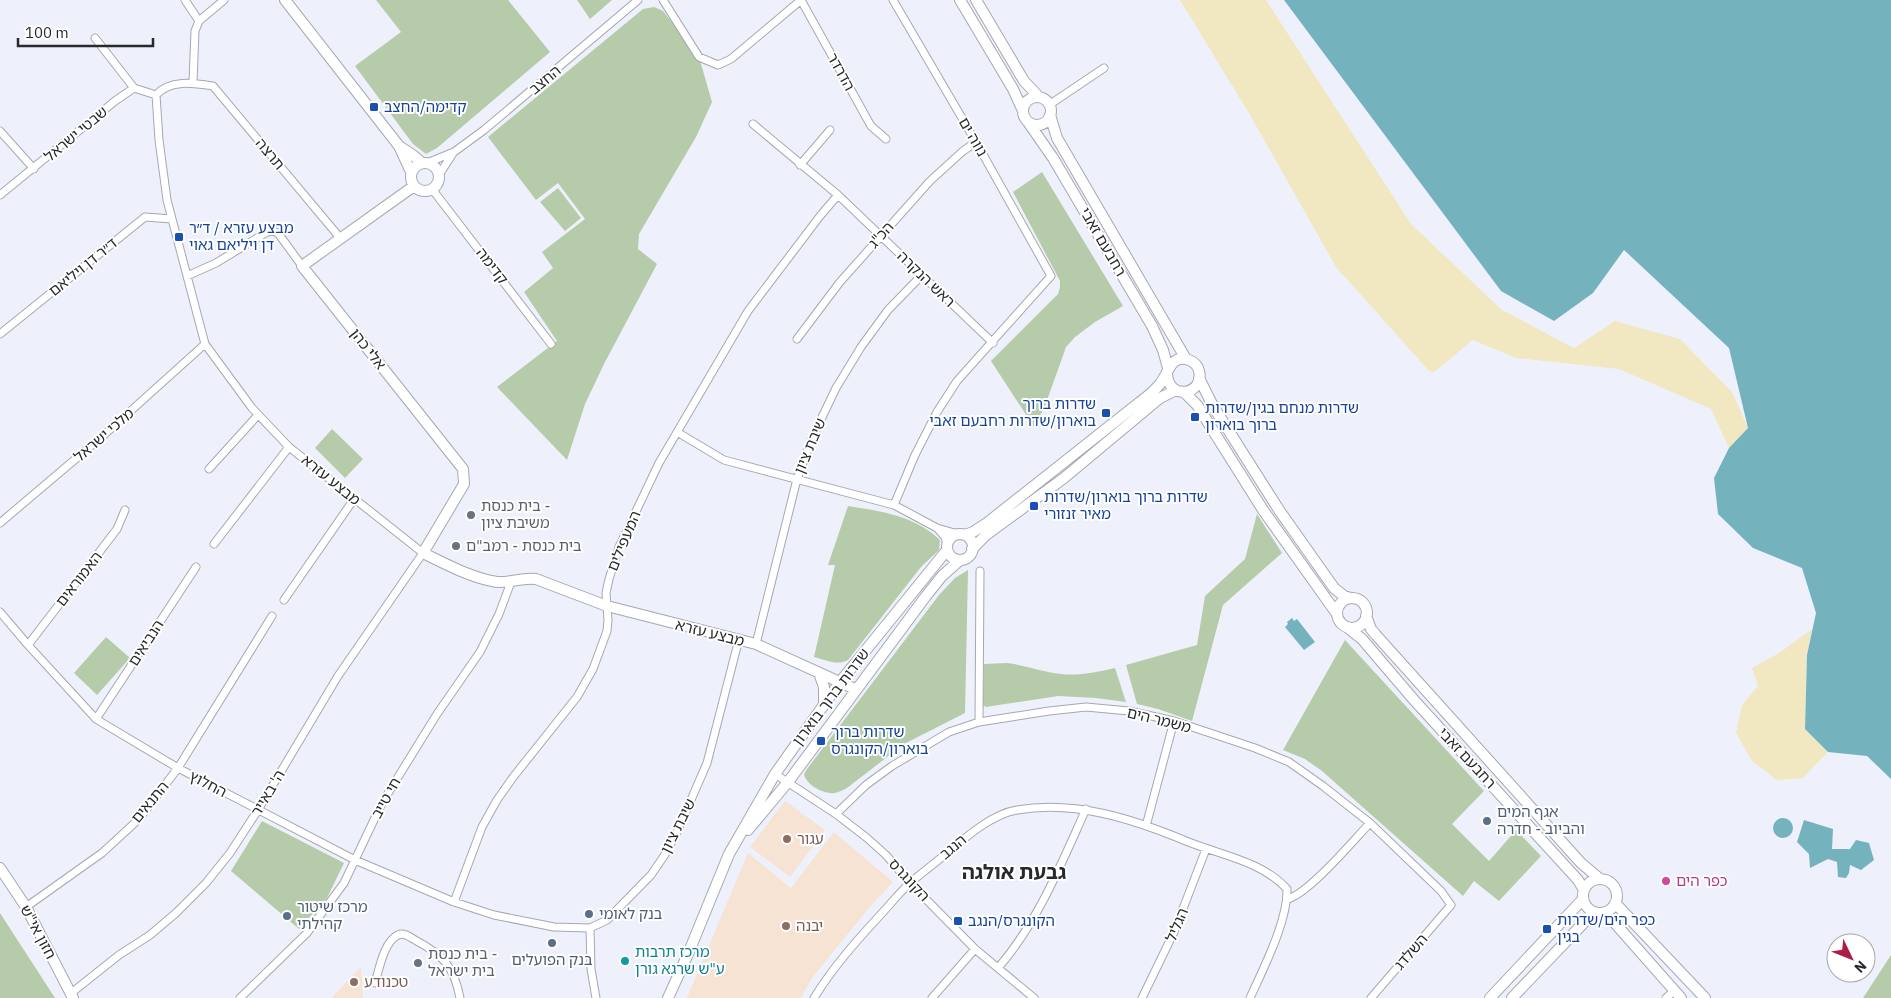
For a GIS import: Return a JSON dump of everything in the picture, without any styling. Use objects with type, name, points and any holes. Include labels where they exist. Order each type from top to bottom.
[{"type":"street","points":[[185,0],[199,21]]},
{"type":"street","points":[[95,38],[134,88],[156,95],[163,87],[193,82],[195,31],[199,21],[224,0]]},
{"type":"street","points":[[285,0],[399,146],[412,172]]},
{"type":"street","name":"החצב","points":[[424,163],[454,152],[503,115],[636,2],[642,0]]},
{"type":"street","points":[[663,0],[699,57],[718,66],[731,59],[801,0]]},
{"type":"street","points":[[670,0],[673,14]]},
{"type":"street","name":"הדרדר","points":[[801,0],[870,126],[886,139]]},
{"type":"street","name":"נווה ים","points":[[893,0],[1051,276],[992,343]]},
{"type":"street","points":[[960,0],[1013,89],[1025,118],[1028,122],[1037,124],[1046,121],[1049,110],[1047,101],[1039,97],[1024,82],[976,0]]},
{"type":"street","points":[[1049,110],[1104,68]]},
{"type":"street","name":"תרצה","points":[[193,82],[213,86],[341,238]]},
{"type":"street","name":"שבטי ישראל","points":[[0,195],[115,101],[134,88]]},
{"type":"street","name":"מבצע עזרא","points":[[156,95],[159,140],[167,200],[206,344],[258,415],[289,447],[423,553],[478,578],[511,582],[525,578],[536,578],[607,606],[756,644],[855,689]]},
{"type":"street","points":[[1023,111],[1027,101],[1039,97]]},
{"type":"street","name":"רחבעם זאבי","points":[[1049,110],[1057,138],[1186,359]]},
{"type":"street","name":"רחבעם זאבי","points":[[1028,122],[1053,158],[1152,326],[1163,350],[1168,371]]},
{"type":"street","name":"ראש הנקרה","points":[[753,124],[800,165],[838,194],[992,343]]},
{"type":"street","points":[[800,165],[830,130]]},
{"type":"street","points":[[0,131],[34,169]]},
{"type":"street","name":"הכ\"ג","points":[[797,339],[840,282],[930,181],[963,151],[976,142]]},
{"type":"street","points":[[399,146],[424,163],[435,167],[439,175],[437,183],[432,189],[420,190],[411,182],[412,172],[414,168],[424,163]]},
{"type":"street","name":"החצב","points":[[439,175],[454,152]]},
{"type":"street","points":[[302,266],[414,186]]},
{"type":"street","name":"קדימה","points":[[432,189],[551,344]]},
{"type":"street","name":"המעפילים","points":[[454,902],[482,827],[498,800],[514,776],[577,697],[593,669],[607,631],[608,579],[619,547],[659,463],[748,311],[838,194]]},
{"type":"street","name":"ד״ר דן ויליאם","points":[[0,334],[144,217],[172,219]]},
{"type":"street","name":"אלי כהן","points":[[187,276],[216,263],[267,232],[273,231],[278,234],[463,469],[464,484],[423,553]]},
{"type":"street","name":"שיבת ציון","points":[[756,644],[797,479],[813,436],[836,388],[861,347],[888,310],[922,276]]},
{"type":"street","points":[[894,505],[936,412],[957,381],[992,343]]},
{"type":"street","name":"מלכי ישראל","points":[[0,523],[105,434],[206,344]]},
{"type":"street","points":[[947,547],[951,538],[973,532],[988,523],[1075,456],[1153,392],[1168,371],[1176,360],[1186,359],[1198,368],[1199,378],[1214,406],[1279,510],[1334,588],[1344,596],[1360,600],[1363,603],[1366,616],[1357,627],[1347,627],[1339,622],[1336,614],[1263,510],[1197,405],[1169,384],[1168,371]]},
{"type":"street","points":[[937,528],[945,537],[952,557],[960,560],[968,556],[986,535],[1064,478],[1160,398],[1194,388],[1199,378]]},
{"type":"street","points":[[209,469],[258,415]]},
{"type":"street","points":[[677,432],[724,460],[894,505],[937,528],[961,535],[971,541],[972,550]]},
{"type":"street","points":[[214,544],[289,447]]},
{"type":"street","points":[[284,600],[354,499]]},
{"type":"street","name":"האמוראים","points":[[28,645],[117,529],[125,510]]},
{"type":"street","name":"שדרות ברוך בוארון","points":[[668,998],[729,854],[775,774],[824,703],[947,547]]},
{"type":"street","name":"ה' באייר","points":[[72,996],[119,955],[150,935],[176,913],[206,883],[230,853],[258,810],[338,676],[423,553]]},
{"type":"street","name":"שדרות ברוך בוארון","points":[[729,854],[788,782],[855,689],[926,596],[951,567],[960,560]]},
{"type":"street","name":"הנביאים","points":[[96,719],[196,567]]},
{"type":"street","points":[[979,722],[980,571]]},
{"type":"street","name":"חי טייב","points":[[240,998],[307,933],[344,883],[382,803],[436,714],[480,652],[499,614],[511,582]]},
{"type":"street","points":[[1336,614],[1340,603],[1351,598]]},
{"type":"street","name":"החלוץ","points":[[0,612],[96,719],[178,768],[355,860],[454,902],[523,922],[554,927],[590,928]]},
{"type":"street","name":"התנאים","points":[[26,907],[102,853],[139,819],[178,768],[272,616]]},
{"type":"street","name":"רחבעם זאבי","points":[[1366,616],[1371,629],[1410,675],[1581,863],[1600,879]]},
{"type":"street","name":"רחבעם זאבי","points":[[1347,627],[1362,639],[1414,700],[1570,872],[1584,895]]},
{"type":"street","name":"שיבת ציון","points":[[590,928],[607,920],[622,907],[651,875],[677,832],[707,763],[740,639]]},
{"type":"street","points":[[819,673],[824,687],[824,703]]},
{"type":"street","name":"משמר הים","points":[[836,814],[866,785],[892,766],[949,732],[979,722],[1049,711],[1086,707],[1130,711],[1174,722],[1255,748],[1288,762],[1370,823],[1441,891],[1452,905]]},
{"type":"street","points":[[1146,826],[1174,722]]},
{"type":"street","name":"הקונגרס","points":[[775,774],[836,814],[886,855],[910,883],[975,949],[1034,998]]},
{"type":"street","points":[[998,968],[1014,950],[1047,895],[1086,809]]},
{"type":"street","name":"הנגב","points":[[814,998],[825,980],[910,883],[970,834],[1014,810],[1086,809],[1146,826],[1258,867],[1280,880],[1288,890],[1288,899]]},
{"type":"street","points":[[1250,998],[1274,945],[1288,899],[1294,897],[1312,883],[1370,823]]},
{"type":"street","name":"הגליל","points":[[1142,998],[1174,932],[1206,849]]},
{"type":"street","name":"חזון אי\"ש","points":[[0,868],[26,907],[72,996]]},
{"type":"street","points":[[1490,998],[1584,895],[1589,883],[1600,879],[1607,881],[1616,893],[1615,903],[1605,912],[1594,912],[1585,905],[1584,895]]},
{"type":"street","points":[[1615,903],[1705,998]]},
{"type":"street","name":"השלדג","points":[[1371,998],[1452,905]]},
{"type":"street","points":[[1512,998],[1594,912]]},
{"type":"street","points":[[1605,912],[1673,996]]},
{"type":"street","points":[[590,928],[592,969],[596,998]]},
{"type":"street","points":[[375,983],[391,940],[398,935],[404,934],[428,947],[447,962],[454,973],[460,998]]},
{"type":"street","points":[[932,998],[975,949]]},
{"type":"shaded area","name":"עגור","points":[[785,801],[825,830],[790,877],[750,847]]},
{"type":"shaded area","name":"יבנה","points":[[834,832],[893,882],[869,908],[812,978],[801,998],[687,998],[748,853],[791,888]]},
{"type":"shaded area","name":"טכנודע","points":[[361,967],[363,998],[331,998]]},
{"type":"green space","points":[[376,0],[508,0],[550,52],[437,148],[426,154],[413,144],[355,66],[401,32]]},
{"type":"green space","points":[[577,0],[612,0],[590,19]]},
{"type":"green space","points":[[654,7],[663,11],[699,57],[712,102],[696,137],[639,234],[638,249],[657,264],[585,404],[567,460],[497,387],[557,341],[524,292],[553,268],[542,252],[585,219],[558,183],[536,200],[488,137],[643,9]]},
{"type":"green space","points":[[1042,172],[1123,306],[1095,322],[1075,337],[1066,347],[1045,406],[1034,427],[991,361],[1058,294],[1060,287],[1060,281],[1013,192]]},
{"type":"green space","points":[[558,188],[581,218],[565,231],[540,202]]},
{"type":"green space","points":[[332,429],[363,459],[345,478],[315,448]]},
{"type":"green space","points":[[848,506],[873,510],[909,520],[920,525],[940,540],[939,550],[921,567],[848,660],[836,662],[814,657],[835,565],[828,565]]},
{"type":"green space","points":[[1257,514],[1282,553],[1223,605],[1192,721],[1137,704],[1126,665],[1197,645],[1205,596],[1245,559]]},
{"type":"green space","points":[[968,570],[965,713],[904,744],[843,790],[830,793],[814,787],[805,778],[804,774],[807,769],[939,595],[955,578]]},
{"type":"green space","points":[[106,637],[130,658],[97,695],[74,673]]},
{"type":"green space","points":[[1345,640],[1484,791],[1452,824],[1489,861],[1516,830],[1541,856],[1499,901],[1474,881],[1463,896],[1322,771],[1305,759],[1283,750]]},
{"type":"green space","points":[[1007,663],[1054,673],[1068,674],[1088,673],[1115,668],[1126,702],[1058,696],[986,707],[983,705],[984,664]]},
{"type":"green space","points":[[262,821],[344,863],[327,898],[299,929],[231,871]]},
{"type":"green space","points":[[0,913],[55,998],[0,998]]},
{"type":"green space","points":[[1891,955],[1891,998],[1863,998],[1873,983],[1876,983],[1876,978]]},
{"type":"sand","points":[[1180,0],[1266,0],[1411,224],[1502,310],[1574,348],[1615,321],[1680,339],[1732,392],[1748,428],[1729,448],[1711,409],[1619,369],[1516,358],[1473,340],[1434,372],[1429,371],[1336,267],[1250,115]]},
{"type":"sand","points":[[1812,629],[1807,655],[1805,728],[1828,752],[1803,778],[1777,780],[1752,761],[1736,733],[1742,705],[1758,686],[1752,668],[1779,653]]},
{"type":"water","points":[[1284,0],[1891,0],[1891,779],[1867,756],[1828,752],[1805,729],[1807,655],[1816,613],[1802,568],[1753,548],[1718,514],[1714,478],[1729,448],[1748,428],[1729,348],[1624,250],[1593,293],[1554,321],[1501,291]]},
{"type":"water","points":[[1292,618],[1294,621],[1297,619],[1315,642],[1304,650],[1285,627]]},
{"type":"water","points":[[1779,818],[1787,818],[1793,824],[1793,832],[1787,838],[1779,838],[1773,832],[1773,824]]},
{"type":"water","points":[[1804,820],[1833,829],[1832,849],[1850,849],[1856,840],[1869,843],[1874,860],[1861,870],[1850,865],[1846,878],[1838,877],[1837,862],[1828,859],[1810,868],[1809,854],[1797,842]]},
{"type":"place","name":"קדימה/החצב","points":[[374,107]]},
{"type":"place","name":"מבצע עזרא / ד״ר דן ויליאם גאוי","points":[[179,237]]},
{"type":"place","name":"שדרות ברוך בוארון/שדרות רחבעם זאבי","points":[[1106,413]]},
{"type":"place","name":"שדרות מנחם בגין/שדרות ברוך בוארון","points":[[1195,417]]},
{"type":"place","name":"שדרות ברוך בוארון/שדרות מאיר זנזורי","points":[[1034,506]]},
{"type":"place","name":"בית כנסת - משיבת ציון","points":[[471,515]]},
{"type":"place","name":"בית כנסת - רמב\"ם","points":[[456,546]]},
{"type":"place","name":"שדרות ברוך בוארון/הקונגרס","points":[[821,741]]},
{"type":"place","name":"אגף המים והביוב - חדרה","points":[[1487,821]]},
{"type":"place","name":"עגור","points":[[787,839]]},
{"type":"place","name":"כפר הים","points":[[1666,881]]},
{"type":"place","name":"בנק לאומי","points":[[589,914]]},
{"type":"place","name":"מרכז שיטור קהילתי","points":[[287,916]]},
{"type":"place","name":"הקונגרס/הנגב","points":[[958,921]]},
{"type":"place","name":"יבנה","points":[[786,926]]},
{"type":"place","name":"כפר הים/שדרות בגין","points":[[1547,929]]},
{"type":"place","name":"בנק הפועלים","points":[[552,943]]},
{"type":"place","name":"מרכז תרבות ע\"ש שרגא גורן","points":[[625,961]]},
{"type":"place","name":"בית כנסת - בית ישראל","points":[[418,963]]},
{"type":"place","name":"טכנודע","points":[[354,982]]},
{"type":"district","name":"גבעת אולגה","points":[[1014,872]]}]
